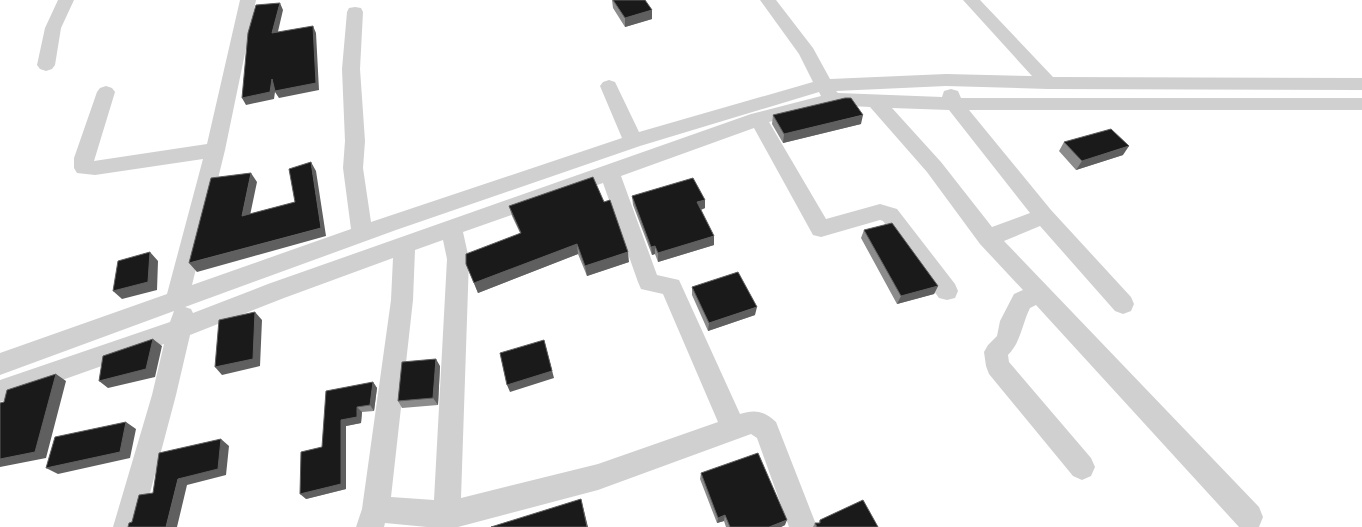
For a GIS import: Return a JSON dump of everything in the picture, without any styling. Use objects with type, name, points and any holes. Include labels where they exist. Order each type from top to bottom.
[{"type":"street","points":[[46,65],[53,28],[66,0]]},
{"type":"street","points":[[127,527],[182,310],[248,0]]},
{"type":"street","points":[[768,0],[807,52],[827,92]]},
{"type":"street","points":[[971,0],[1048,83]]},
{"type":"street","points":[[354,12],[351,69],[355,141],[353,168],[362,235]]},
{"type":"street","points":[[946,80],[954,104],[1044,216],[1123,304]]},
{"type":"street","points":[[0,391],[182,310],[362,235],[633,141],[827,92],[946,80],[1048,83],[1362,84]]},
{"type":"street","points":[[609,86],[633,141]]},
{"type":"street","points":[[106,92],[84,158],[84,168],[95,168],[216,150]]},
{"type":"street","points":[[0,364],[182,310],[276,291],[610,173],[827,92],[876,102],[954,104],[1362,104]]},
{"type":"street","points":[[876,102],[934,167],[988,238],[1249,517]]},
{"type":"street","points":[[758,119],[821,229],[880,212],[890,215],[947,291]]},
{"type":"street","points":[[610,173],[649,282],[671,287],[733,428]]},
{"type":"street","points":[[988,238],[1044,216]]},
{"type":"street","points":[[445,521],[458,259],[451,228]]},
{"type":"street","points":[[404,245],[402,300],[373,518],[445,521],[598,477],[751,422],[759,423],[767,430],[803,527]]},
{"type":"street","points":[[1041,293],[1022,301],[1012,320],[1008,342],[996,352],[998,366],[1082,466]]},
{"type":"building","points":[[613,0],[645,0],[652,10],[625,18]]},
{"type":"building","points":[[280,3],[272,33],[313,26],[316,83],[275,91],[272,79],[270,92],[242,98],[248,33],[256,5]]},
{"type":"building","points":[[845,98],[851,98],[863,115],[784,134],[773,115]]},
{"type":"building","points":[[1111,129],[1129,146],[1082,161],[1064,142]]},
{"type":"building","points":[[311,162],[321,228],[189,263],[211,178],[251,173],[242,216],[295,202],[289,169]]},
{"type":"building","points":[[593,177],[604,202],[610,200],[628,252],[585,266],[577,244],[474,283],[466,264],[466,254],[521,233],[509,206]]},
{"type":"building","points":[[693,178],[705,200],[697,202],[714,236],[658,253],[655,246],[651,247],[632,196]]},
{"type":"building","points":[[892,223],[938,286],[901,296],[864,230]]},
{"type":"building","points":[[150,252],[148,282],[113,291],[118,261]]},
{"type":"building","points":[[738,272],[757,307],[709,323],[692,287]]},
{"type":"building","points":[[255,312],[253,359],[215,367],[219,320]]},
{"type":"building","points":[[153,339],[146,369],[99,381],[103,356]]},
{"type":"building","points":[[544,340],[552,371],[507,385],[500,353]]},
{"type":"building","points":[[436,359],[433,398],[398,401],[402,362]]},
{"type":"building","points":[[56,374],[35,452],[0,459],[0,403],[4,402],[7,390]]},
{"type":"building","points":[[373,382],[370,405],[357,407],[357,417],[341,420],[341,484],[300,494],[301,452],[322,447],[326,391]]},
{"type":"building","points":[[126,422],[120,452],[46,468],[55,437]]},
{"type":"building","points":[[221,439],[218,469],[178,479],[166,527],[128,527],[129,523],[132,522],[139,495],[153,493],[159,453]]},
{"type":"building","points":[[758,453],[787,520],[769,527],[730,527],[725,515],[718,518],[701,473]]},
{"type":"building","points":[[581,499],[587,527],[491,527]]},
{"type":"building","points":[[863,500],[878,527],[817,527],[815,523],[820,523],[820,520]]}]
